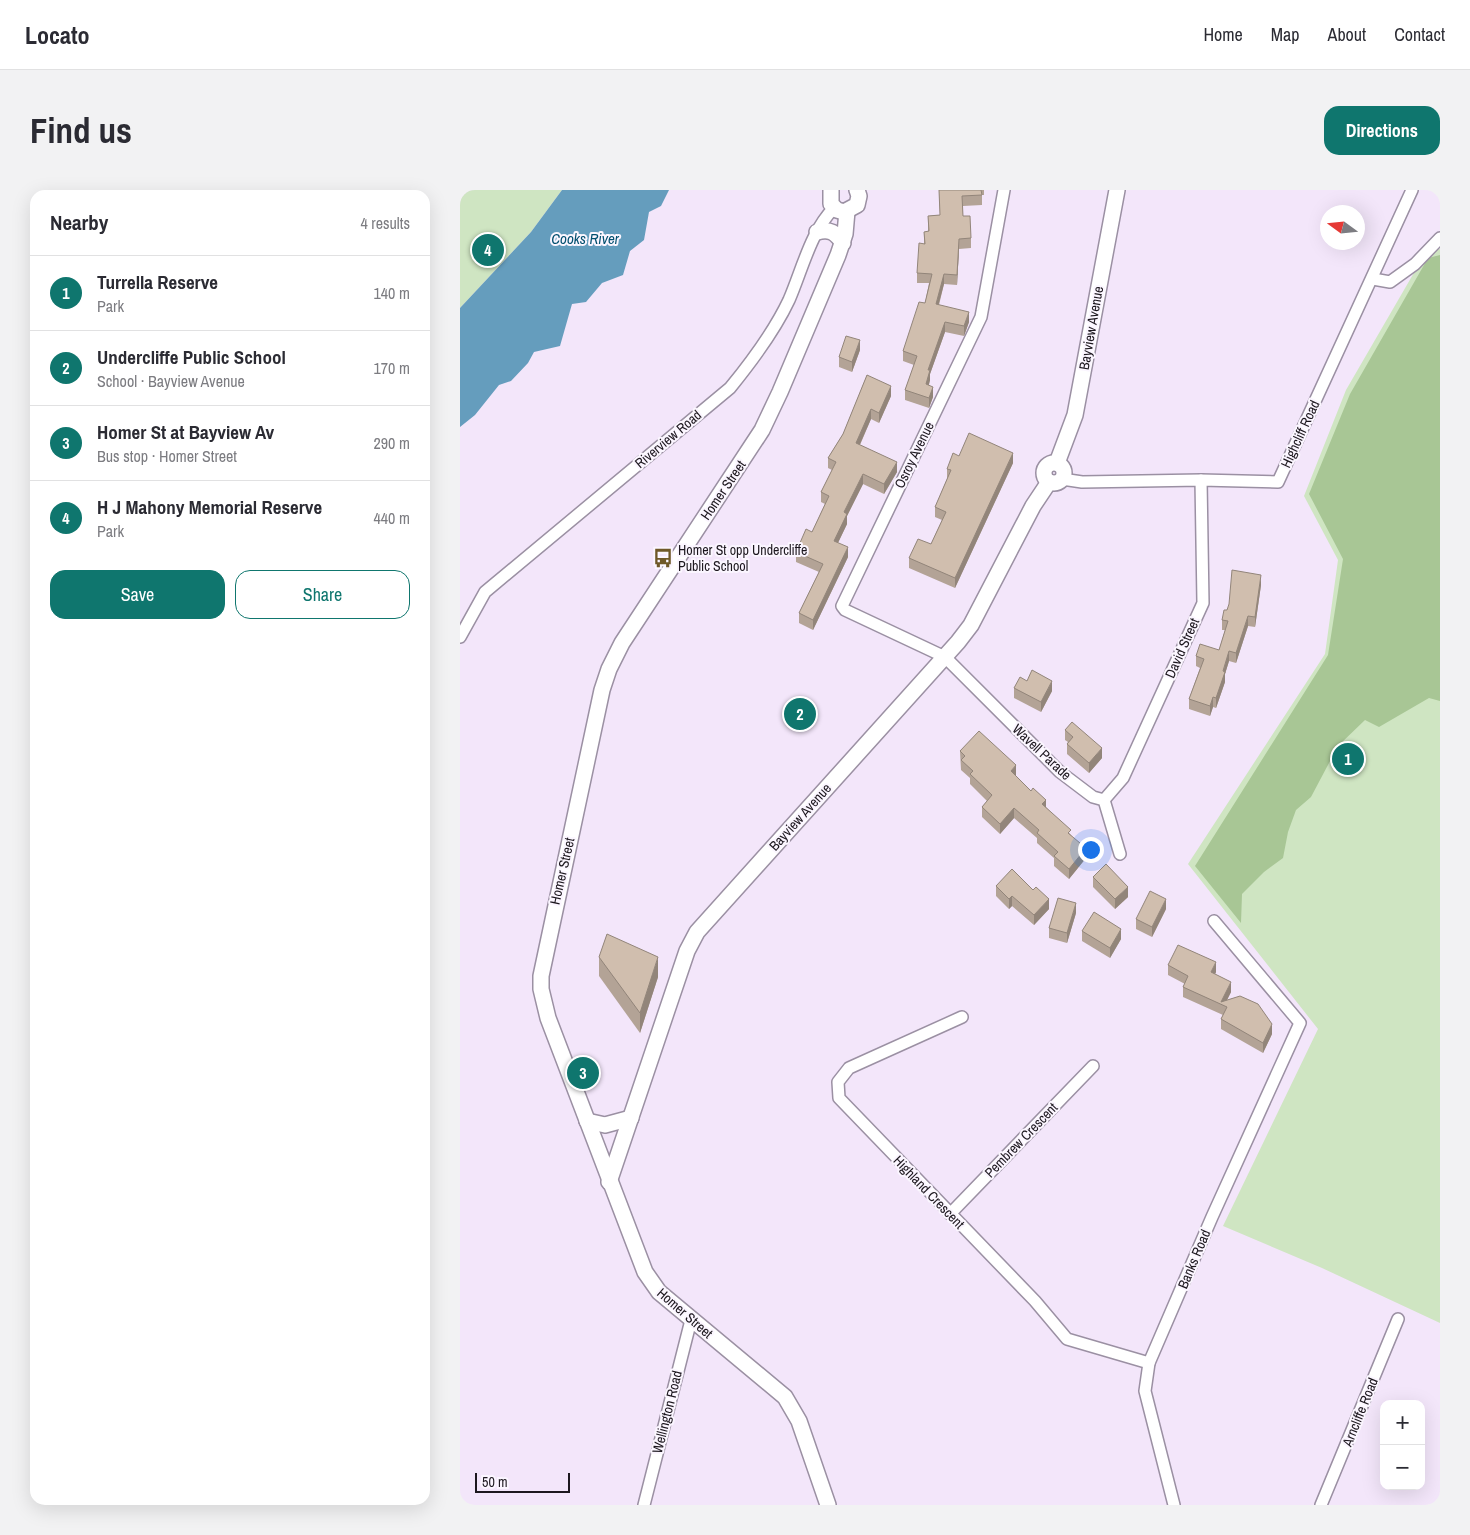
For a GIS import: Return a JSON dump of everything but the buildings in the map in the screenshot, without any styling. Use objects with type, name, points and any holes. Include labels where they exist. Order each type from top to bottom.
[{"type":"main road","points":[[830,190],[829,200],[841,209],[853,209],[858,201],[858,190]]},
{"type":"main road","name":"Bayview Avenue","points":[[609,1182],[687,951],[697,932],[945,657],[971,624],[1033,506],[1055,480],[1043,474],[1045,467],[1050,463],[1057,463],[1075,415],[1117,190]]},
{"type":"main road","name":"Homer Street","points":[[828,1505],[799,1421],[785,1397],[659,1292],[645,1272],[609,1182],[548,1018],[541,989],[541,976],[605,679],[622,643],[762,430],[843,243],[841,209]]},
{"type":"main road","points":[[818,232],[830,230],[843,243]]},
{"type":"main road","points":[[587,1122],[605,1125],[631,1118]]},
{"type":"street","name":"Osroy Avenue","points":[[945,657],[845,610],[842,606],[982,317],[1004,190]]},
{"type":"street","name":"Highcliff Road","points":[[1055,480],[1082,482],[1201,480],[1278,482],[1373,279],[1412,190]]},
{"type":"street","name":"Riverview Road","points":[[460,637],[485,592],[730,388],[758,354],[788,302],[822,221],[841,209]]},
{"type":"street","points":[[1373,279],[1390,282],[1414,264],[1440,238]]},
{"type":"street","name":"David Street","points":[[1104,800],[1123,778],[1203,603],[1201,480]]},
{"type":"street","name":"Wavell Parade","points":[[945,657],[1060,772],[1093,797],[1104,800]]},
{"type":"street","points":[[1104,800],[1120,854]]},
{"type":"street","name":"Banks Road","points":[[1174,1505],[1145,1391],[1149,1364],[1212,1217],[1300,1023],[1214,921]]},
{"type":"street","name":"Highland Crescent","points":[[962,1016],[849,1068],[838,1082],[839,1098],[1035,1301],[1068,1339],[1149,1364]]},
{"type":"street","name":"Pembrew Crescent","points":[[950,1214],[1092,1066]]},
{"type":"street","name":"Arncliffe Road","points":[[1321,1505],[1398,1319]]},
{"type":"street","name":"Wellington Road","points":[[644,1505],[691,1320]]},
{"type":"green space","points":[[460,190],[562,190],[531,232],[460,308]]},
{"type":"green space","points":[[1440,249],[1440,1323],[1322,1268],[1223,1226],[1318,1029],[1188,864],[1325,654],[1338,560],[1304,496],[1346,390],[1426,252]]},
{"type":"green space","points":[[1440,255],[1440,701],[1429,698],[1379,727],[1365,720],[1338,746],[1311,797],[1296,810],[1288,832],[1283,858],[1264,872],[1242,894],[1241,923],[1195,866],[1328,655],[1343,559],[1309,494],[1350,394],[1428,258]]},
{"type":"water","name":"Cooks River","points":[[562,190],[669,190],[661,206],[649,212],[644,240],[630,251],[623,275],[602,283],[586,302],[572,304],[560,346],[534,352],[528,363],[511,381],[499,385],[475,415],[460,427],[460,308],[531,232]]},
{"type":"place","name":"H J Mahony Memorial Reserve","points":[[488,250]]},
{"type":"place","name":"Homer St opp Undercliffe Public School","points":[[663,558]]},
{"type":"place","name":"Undercliffe Public School","points":[[800,714]]},
{"type":"place","name":"Turrella Reserve","points":[[1348,759]]},
{"type":"place","name":"Homer St at Bayview Av","points":[[583,1073]]}]
